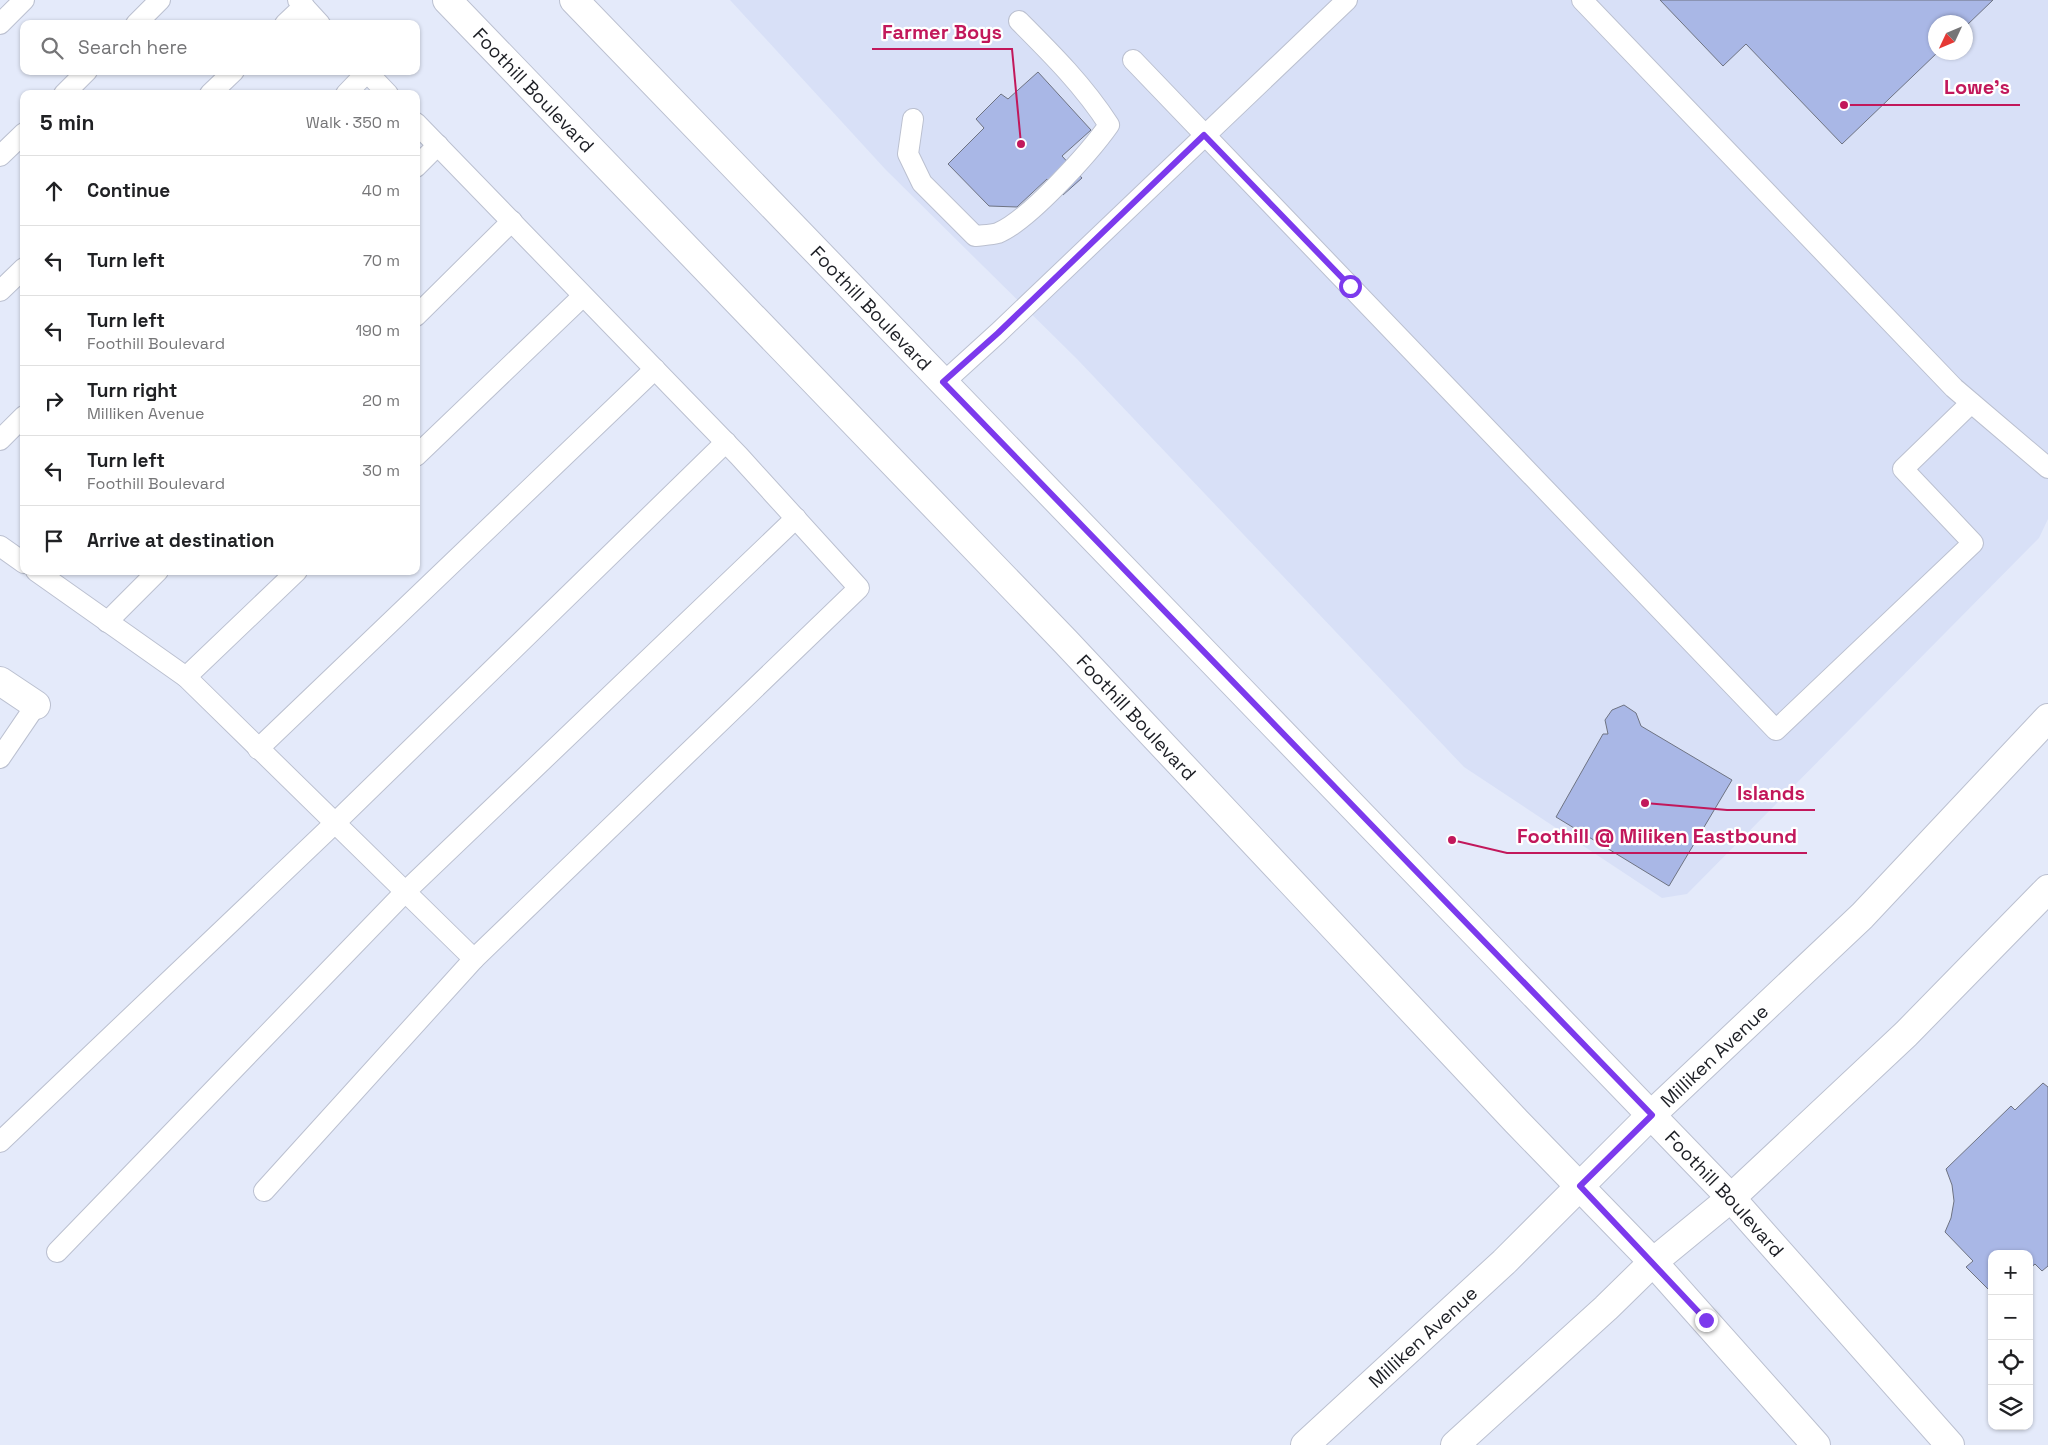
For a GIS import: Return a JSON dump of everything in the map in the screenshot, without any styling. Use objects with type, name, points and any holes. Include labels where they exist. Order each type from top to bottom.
[{"type":"main road","name":"Foothill Boulevard","points":[[447,0],[1065,641],[1653,1262],[1816,1445]]},
{"type":"main road","name":"Foothill Boulevard","points":[[574,0],[1652,1115],[1731,1198],[1950,1445]]},
{"type":"main road","points":[[0,681],[36,705]]},
{"type":"main road","name":"Milliken Avenue","points":[[1305,1445],[1504,1262],[1652,1115],[1862,916],[2048,718]]},
{"type":"main road","points":[[1455,1445],[1606,1308],[1653,1262],[1731,1198],[1906,1034],[2048,889]]},
{"type":"lane","points":[[0,24],[24,0]]},
{"type":"lane","points":[[140,20],[160,0]]},
{"type":"lane","points":[[943,382],[998,333],[1347,0]]},
{"type":"lane","points":[[1582,0],[1954,388],[2048,468]]},
{"type":"lane","points":[[288,20],[301,3],[316,20]]},
{"type":"lane","points":[[913,119],[908,154],[922,183],[975,236],[998,232],[1026,214],[1094,147],[1109,125],[1094,101],[1063,65],[1019,21]]},
{"type":"lane","points":[[1133,60],[1776,730],[1973,542],[1903,469],[1971,402]]},
{"type":"lane","points":[[68,90],[83,75]]},
{"type":"lane","points":[[214,90],[230,75]]},
{"type":"lane","points":[[350,90],[363,75]]},
{"type":"lane","points":[[369,75],[384,90]]},
{"type":"lane","points":[[264,1191],[474,960],[859,588],[726,442],[420,127]]},
{"type":"lane","points":[[0,156],[20,137]]},
{"type":"lane","points":[[420,163],[438,146]]},
{"type":"lane","points":[[420,312],[512,221]]},
{"type":"lane","points":[[0,291],[20,272]]},
{"type":"lane","points":[[420,452],[583,296]]},
{"type":"lane","points":[[258,748],[655,369]]},
{"type":"lane","points":[[0,440],[20,420]]},
{"type":"lane","points":[[0,1142],[335,824],[726,442]]},
{"type":"lane","points":[[57,1252],[405,892],[796,518]]},
{"type":"lane","points":[[0,546],[20,559]]},
{"type":"lane","points":[[42,575],[186,678],[474,960]]},
{"type":"lane","points":[[107,622],[154,575]]},
{"type":"lane","points":[[186,678],[293,575]]},
{"type":"lane","points":[[0,758],[36,705]]},
{"type":"shaded area","points":[[730,0],[2048,0],[2048,519],[2039,538],[1687,894],[1662,898],[1464,767],[1077,359],[886,170]]},
{"type":"building","points":[[1660,0],[1993,0],[1973,19],[1973,15],[1928,15],[1928,60],[1930,60],[1842,144],[1746,44],[1723,66]]},
{"type":"building","points":[[1038,72],[1091,130],[1062,156],[1082,178],[1063,195],[1047,179],[1017,207],[989,206],[948,164],[984,128],[976,119],[1001,94],[1008,99]]},
{"type":"building","points":[[1624,705],[1636,713],[1641,726],[1732,780],[1669,886],[1556,817],[1603,734],[1608,734],[1605,720],[1612,710]]},
{"type":"building","points":[[2043,1083],[2048,1087],[2048,1266],[2042,1271],[2035,1264],[2033,1266],[2033,1250],[1988,1250],[1988,1289],[1966,1267],[1973,1261],[1945,1232],[1951,1218],[1954,1201],[1952,1185],[1946,1169],[2011,1106],[2015,1110]]},
{"type":"place","name":"Lowe's","points":[[1844,105]]},
{"type":"place","name":"Farmer Boys","points":[[1021,144]]},
{"type":"place","name":"Islands","points":[[1645,803]]},
{"type":"place","name":"Foothill @ Miliken Eastbound","points":[[1452,840]]},
{"type":"route","points":[[1350,286],[1204,135],[998,333],[943,382],[1590,1054],[1652,1115],[1580,1186],[1706,1320]]}]
